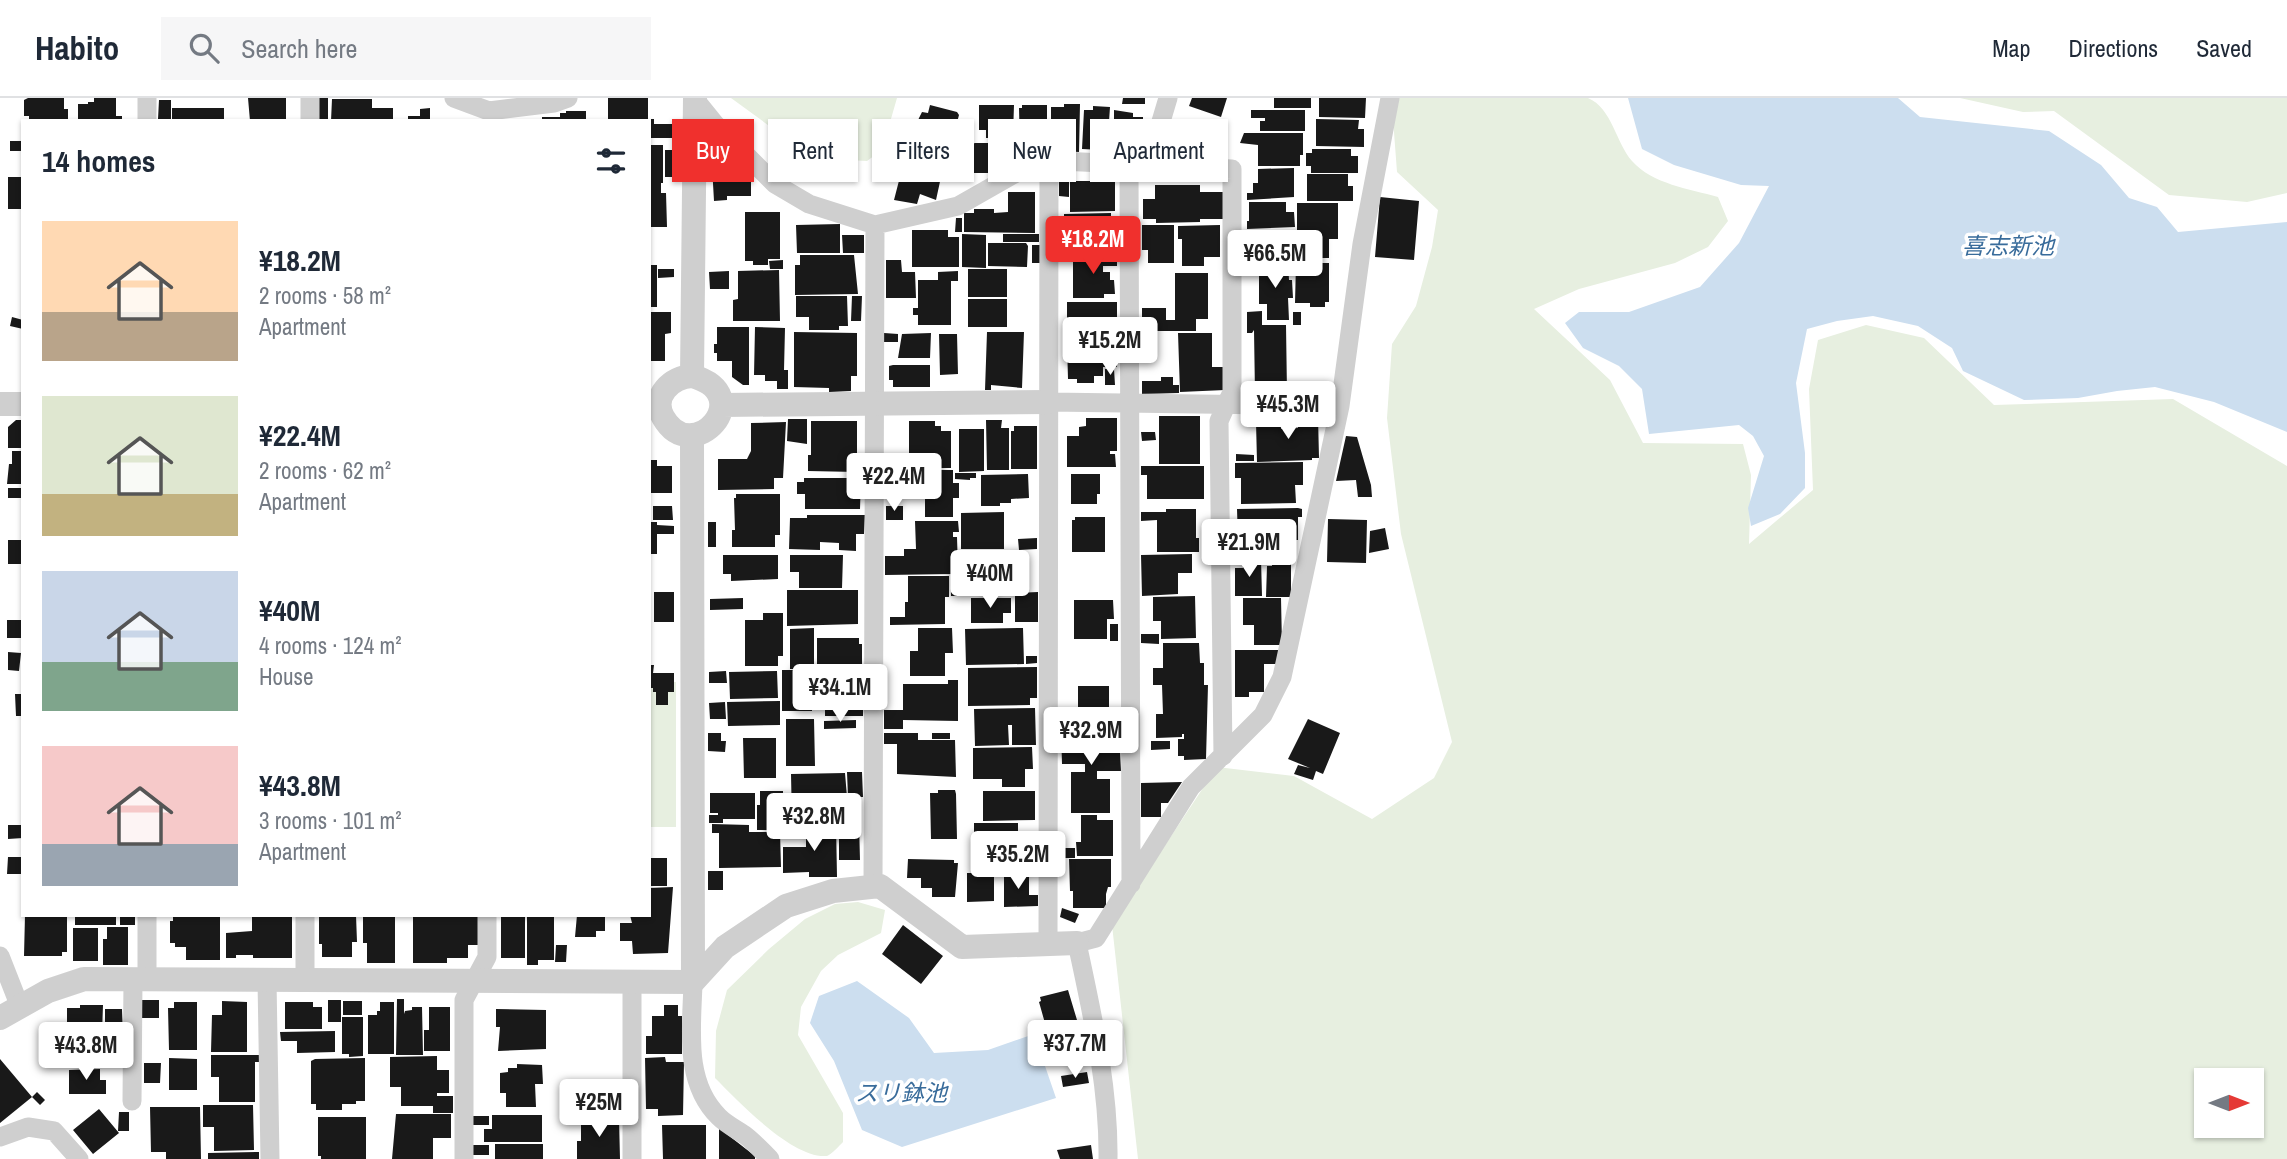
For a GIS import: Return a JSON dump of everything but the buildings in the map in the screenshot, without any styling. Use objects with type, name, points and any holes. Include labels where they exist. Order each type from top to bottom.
[{"type":"street","points":[[147,98],[147,119]]},
{"type":"street","points":[[310,98],[310,119]]},
{"type":"street","points":[[454,98],[489,116],[568,98]]},
{"type":"street","points":[[694,98],[715,124],[775,184],[809,204],[875,225],[958,206],[1000,182]]},
{"type":"street","points":[[692,376],[694,98]]},
{"type":"street","points":[[1158,119],[1168,98]]},
{"type":"street","points":[[0,957],[10,1012],[48,990],[84,979],[693,982],[725,947],[786,906],[833,891],[873,886],[880,886],[962,947],[1077,943],[1096,937],[1191,787],[1263,715],[1282,677],[1340,406],[1362,244],[1390,98]]},
{"type":"street","points":[[1223,756],[1219,421],[1232,392],[1232,169],[1228,169]]},
{"type":"street","points":[[1048,944],[1049,182]]},
{"type":"street","points":[[1131,884],[1129,403],[1137,182]]},
{"type":"street","points":[[873,886],[875,225]]},
{"type":"street","points":[[692,376],[712,385],[720,395],[722,405],[712,426],[703,433],[692,436],[670,426],[654,401],[671,383],[681,377],[692,376]]},
{"type":"street","points":[[722,405],[1049,402],[1340,406]]},
{"type":"street","points":[[0,404],[21,404]]},
{"type":"street","points":[[692,436],[694,1072],[702,1095],[719,1117],[748,1138],[770,1159]]},
{"type":"street","points":[[132,1101],[147,917]]},
{"type":"street","points":[[305,917],[305,981]]},
{"type":"street","points":[[464,1159],[464,1000],[487,957],[487,917]]},
{"type":"street","points":[[1077,943],[1105,1097],[1108,1159]]},
{"type":"street","points":[[267,980],[270,1159]]},
{"type":"street","points":[[632,982],[632,1159]]},
{"type":"street","points":[[0,1137],[28,1127],[54,1131],[79,1159]]},
{"type":"green space","points":[[731,98],[897,98],[891,119],[872,119],[872,157],[867,161],[858,161],[858,119],[768,119],[768,125]]},
{"type":"green space","points":[[1397,98],[1588,98],[1603,110],[1626,154],[1640,169],[1672,185],[1718,197],[1728,221],[1708,247],[1675,263],[1579,289],[1534,309],[1610,380],[1643,443],[1743,444],[1751,475],[1749,544],[1813,490],[1809,389],[1818,340],[1866,325],[1924,338],[1994,405],[2173,399],[2287,466],[2287,1159],[1138,1159],[1112,925],[1217,767],[1294,776],[1372,819],[1434,778],[1452,742],[1401,534],[1387,418],[1392,344],[1416,306],[1432,247],[1438,210],[1397,172],[1393,119]]},
{"type":"green space","points":[[1960,98],[2287,98],[2287,193],[2247,202],[2169,195],[2054,111],[2023,112]]},
{"type":"green space","points":[[651,682],[676,682],[676,827],[651,827]]},
{"type":"green space","points":[[858,902],[885,910],[881,933],[838,955],[821,971],[801,1007],[798,1035],[843,1113],[843,1142],[827,1156],[813,1154],[798,1148],[766,1126],[715,1078],[716,1031],[727,990],[769,949],[805,919],[835,904]]},
{"type":"water","name":"喜志新池","points":[[1628,98],[1898,98],[1920,117],[2049,131],[2101,165],[2129,198],[2157,207],[2178,232],[2287,222],[2287,432],[2214,402],[2155,387],[2078,398],[2024,400],[1963,371],[1952,348],[1918,326],[1873,316],[1837,321],[1807,329],[1796,383],[1805,453],[1805,488],[1780,514],[1751,526],[1748,508],[1764,456],[1753,436],[1739,425],[1649,434],[1642,389],[1619,366],[1583,348],[1565,323],[1579,312],[1629,312],[1700,287],[1739,243],[1769,186],[1741,185],[1674,165],[1642,149]]},
{"type":"water","name":"スリ鉢池","points":[[857,981],[909,1018],[934,1053],[988,1050],[1034,1034],[1056,1098],[902,1147],[862,1130],[834,1061],[810,1023],[819,996]]}]
